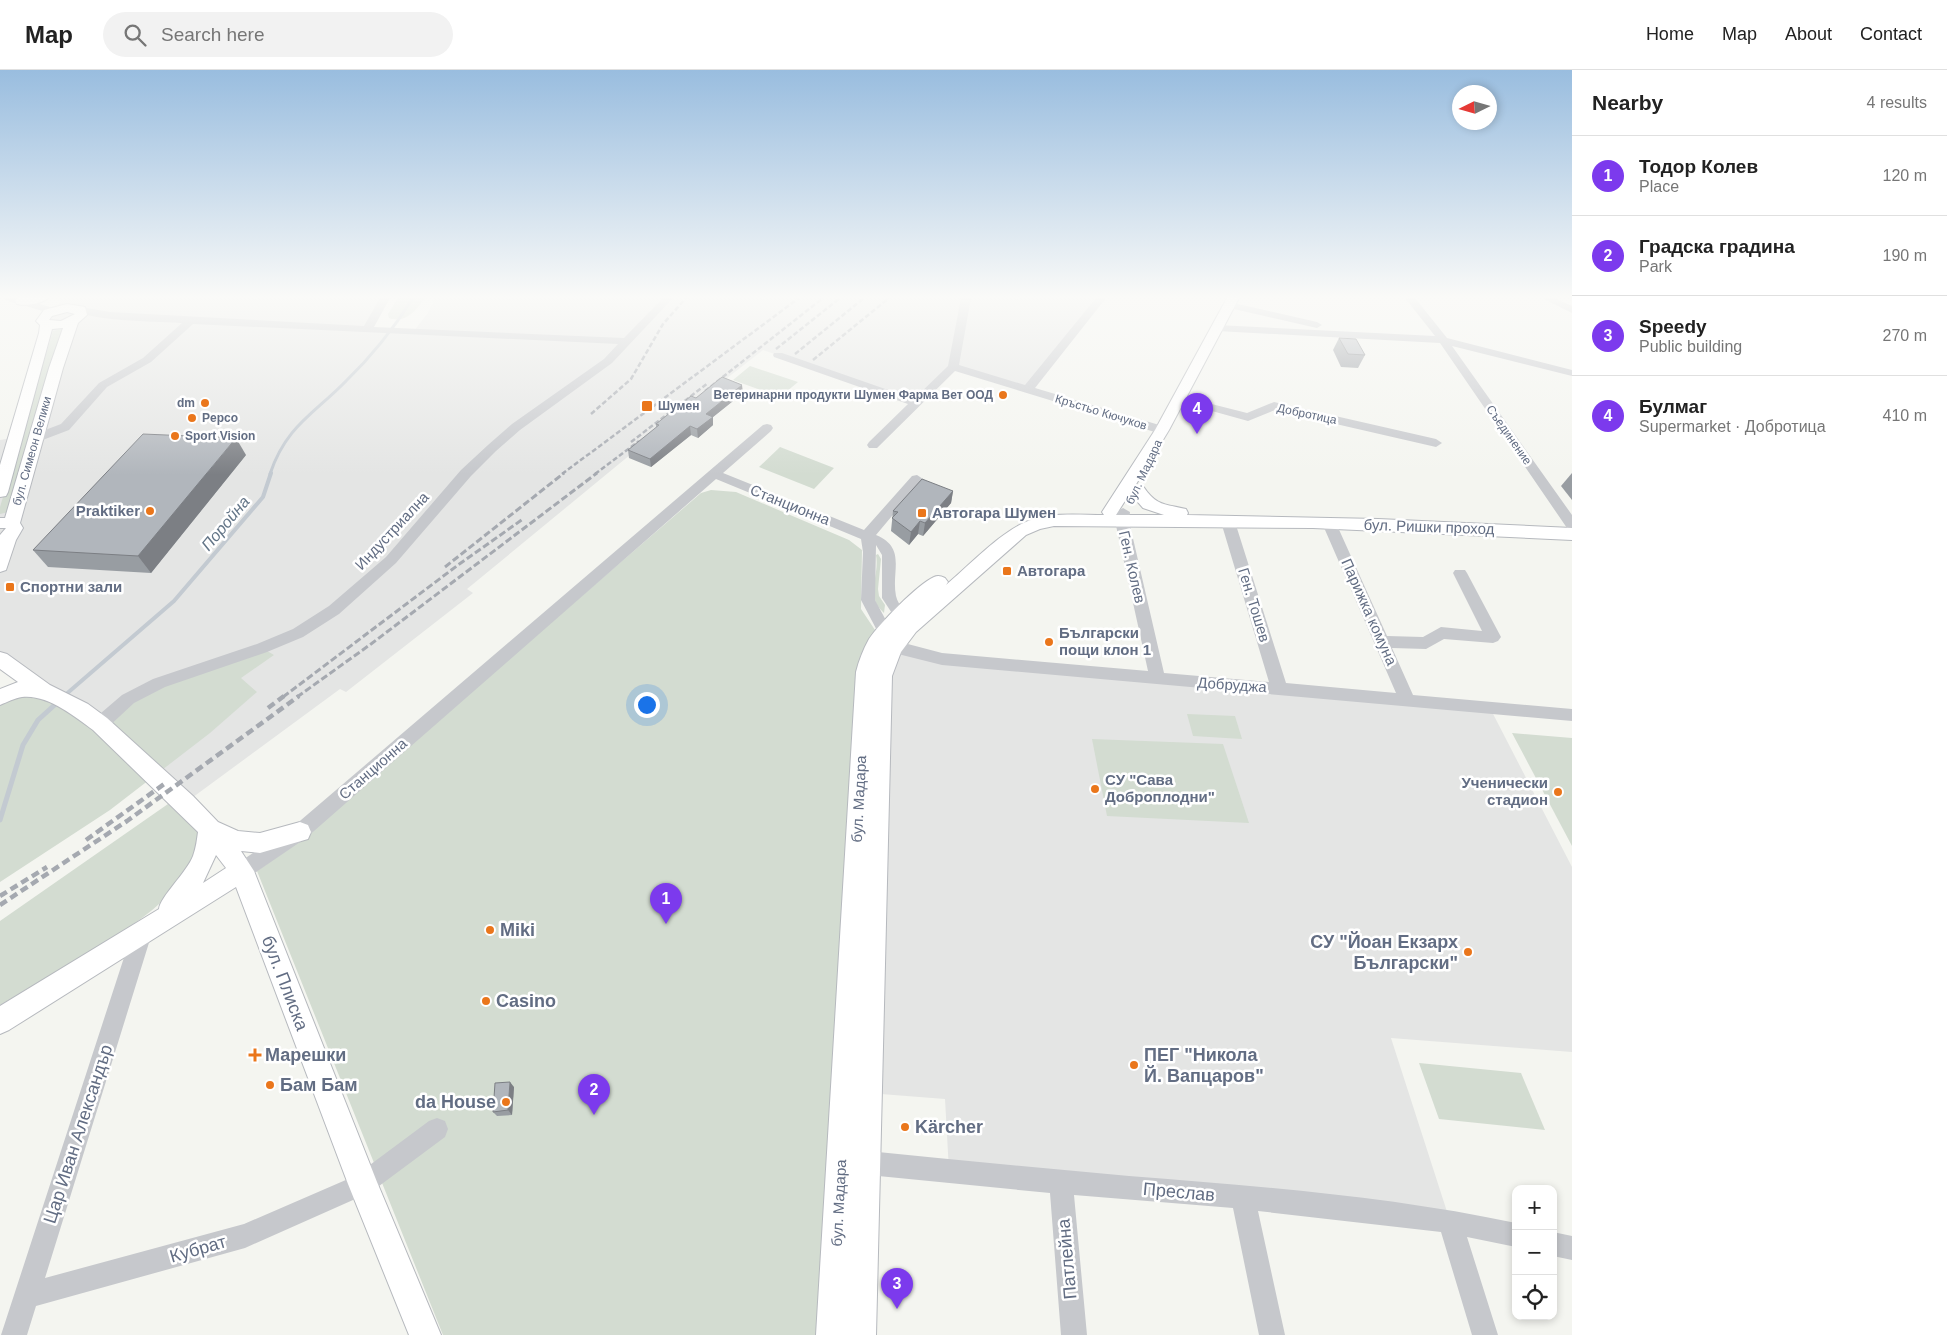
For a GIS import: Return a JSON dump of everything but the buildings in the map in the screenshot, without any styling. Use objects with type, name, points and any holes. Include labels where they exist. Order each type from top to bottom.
[{"type":"main road","points":[[0,492],[39,357]]},
{"type":"main road","name":"бул. Симеон Велики","points":[[0,566],[5,532],[60,357]]},
{"type":"main road","name":"бул. Мадара","points":[[1116,517],[1202,357]]},
{"type":"main road","name":"бул. Мадара","points":[[832,1335],[866,672],[871,652],[897,629],[1020,532],[1036,524],[1054,521],[1116,517],[1137,490],[1162,430]]},
{"type":"main road","points":[[1137,490],[1145,503],[1153,507],[1187,515]]},
{"type":"main road","name":"бул. Ришки проход","points":[[1116,517],[1187,515],[1285,522]]},
{"type":"main road","name":"бул. Ришки проход","points":[[1116,517],[1228,522],[1449,526],[1572,534]]},
{"type":"main road","name":"бул. Мадара","points":[[860,1335],[882,676],[897,629]]},
{"type":"main road","points":[[0,659],[44,691]]},
{"type":"main road","points":[[0,698],[21,689],[44,691]]},
{"type":"main road","name":"бул. Плиска","points":[[44,691],[91,717],[156,774],[210,828],[242,871],[364,1184],[426,1335]]},
{"type":"main road","points":[[150,927],[185,891],[196,874],[204,859],[210,828],[236,841],[260,843],[300,832]]},
{"type":"main road","name":"Станционна","points":[[0,1021],[242,871]]},
{"type":"street","points":[[36,438],[65,427],[103,385],[150,357]]},
{"type":"street","name":"Индустриална","points":[[91,717],[159,683],[262,648],[298,633],[334,610],[391,560],[466,473],[492,448],[516,427],[595,371],[609,357]]},
{"type":"street","points":[[784,357],[914,403]]},
{"type":"street","points":[[873,445],[953,367],[955,357]]},
{"type":"street","points":[[1027,390],[1054,357]]},
{"type":"street","name":"Съединение","points":[[1454,357],[1572,525]]},
{"type":"street","points":[[1509,357],[1572,373]]},
{"type":"street","name":"Кръстьо Кючуков","points":[[953,367],[1162,430]]},
{"type":"street","name":"Добротица","points":[[1180,399],[1248,417],[1274,406],[1436,443]]},
{"type":"street","name":"Станционна","points":[[242,871],[300,832],[767,428]]},
{"type":"street","name":"Станционна","points":[[714,474],[883,543],[888,555],[889,598],[897,629]]},
{"type":"street","points":[[897,629],[875,615],[868,600],[870,552],[866,536],[917,479]]},
{"type":"street","name":"Ген. Колев","points":[[1116,517],[1158,679]]},
{"type":"street","name":"Ген. Тошев","points":[[1228,522],[1279,688]]},
{"type":"street","name":"Парижка комуна","points":[[1330,523],[1408,701]]},
{"type":"street","points":[[1383,642],[1426,643],[1441,633],[1493,637],[1460,573]]},
{"type":"street","name":"Добруджа","points":[[897,629],[917,654],[942,659],[1572,715]]},
{"type":"street","name":"Цар Иван Александър","points":[[14,1335],[150,927]]},
{"type":"street","name":"Кубрат","points":[[26,1296],[245,1236],[364,1184],[437,1129]]},
{"type":"street","name":"Преслав","points":[[841,1161],[1243,1197],[1450,1221],[1512,1235]]},
{"type":"street","name":"Патлейна","points":[[1061,1182],[1074,1335]]},
{"type":"street","points":[[1243,1197],[1272,1335]]},
{"type":"street","points":[[1450,1221],[1485,1335]]},
{"type":"street","points":[[1557,1245],[1572,1248]]},
{"type":"shaded area","points":[[38,357],[754,357],[653,436],[467,589],[473,593],[346,692],[340,689],[185,803],[0,659],[0,440],[17,437]]},
{"type":"shaded area","points":[[45,357],[54,357],[9,512],[0,514],[0,507]]},
{"type":"shaded area","points":[[783,357],[1054,357],[1027,390],[953,367],[915,403]]},
{"type":"shaded area","points":[[750,366],[798,382],[780,397],[733,380]]},
{"type":"shaded area","points":[[780,447],[834,468],[814,489],[759,467]]},
{"type":"shaded area","points":[[711,490],[736,492],[849,540],[862,550],[861,609],[875,630],[860,656],[819,1335],[443,1335],[257,871],[287,850],[701,493]]},
{"type":"shaded area","points":[[878,554],[881,559],[878,589],[879,596],[885,605],[884,613],[878,606],[874,593],[876,555]]},
{"type":"shaded area","points":[[894,644],[917,654],[1490,708],[1572,867],[1572,1052],[1391,1038],[1450,1221],[949,1171],[945,1099],[868,1093]]},
{"type":"shaded area","points":[[262,648],[274,655],[241,678],[257,692],[210,733],[110,810],[0,882],[0,697],[21,689],[100,724],[128,699]]},
{"type":"shaded area","points":[[1187,714],[1235,716],[1242,739],[1193,736]]},
{"type":"shaded area","name":"Ученически стадион","points":[[1512,733],[1572,738],[1572,846]]},
{"type":"shaded area","points":[[1092,739],[1223,744],[1249,823],[1107,816]]},
{"type":"shaded area","points":[[168,804],[199,833],[193,855],[184,874],[172,891],[157,906],[123,931],[0,1005],[0,921]]},
{"type":"shaded area","points":[[1419,1063],[1521,1073],[1545,1130],[1439,1119]]},
{"type":"waterway","name":"Поройна","points":[[270,474],[284,444],[293,432],[369,357]]},
{"type":"waterway","name":"Поройна","points":[[64,696],[174,601],[263,497],[271,473]]},
{"type":"waterway","points":[[0,820],[23,745],[38,720],[59,701]]},
{"type":"railway","points":[[591,414],[631,379],[644,357]]},
{"type":"railway","points":[[562,474],[720,357]]},
{"type":"railway","points":[[705,391],[748,357]]},
{"type":"railway","points":[[813,360],[817,357]]},
{"type":"railway","points":[[631,442],[708,383]]},
{"type":"railway","points":[[595,474],[639,441]]},
{"type":"railway","points":[[445,567],[564,473]]},
{"type":"railway","points":[[297,697],[371,644],[597,473]]},
{"type":"railway","points":[[283,697],[458,565],[523,519]]},
{"type":"railway","points":[[268,708],[284,696]]},
{"type":"railway","points":[[0,905],[127,821],[299,696]]},
{"type":"railway","points":[[86,840],[167,782]]},
{"type":"railway","points":[[0,896],[47,867]]},
{"type":"place","name":"Ветеринарни продукти Шумен Фарма Вет ООД","points":[[1003,395]]},
{"type":"place","name":"dm","points":[[205,403]]},
{"type":"place","name":"Шумен","points":[[647,406]]},
{"type":"place","name":"Pepco","points":[[192,418]]},
{"type":"place","name":"Булмаг","points":[[1197,434]]},
{"type":"place","name":"Sport Vision","points":[[175,436]]},
{"type":"place","name":"Praktiker","points":[[150,511]]},
{"type":"place","name":"Автогара Шумен","points":[[922,513]]},
{"type":"place","name":"Автогара","points":[[1007,571]]},
{"type":"place","name":"Спортни зали","points":[[10,587]]},
{"type":"place","name":"Български пощи клон 1","points":[[1049,642]]},
{"type":"place","name":"СУ \"Сава Доброплодни\"","points":[[1095,789]]},
{"type":"place","name":"Ученически стадион","points":[[1558,792]]},
{"type":"place","name":"Тодор Колев","points":[[666,924]]},
{"type":"place","name":"Miki","points":[[490,930]]},
{"type":"place","name":"СУ \"Йоан Екзарх Български\"","points":[[1468,952]]},
{"type":"place","name":"Casino","points":[[486,1001]]},
{"type":"place","name":"Марешки","points":[[255,1055]]},
{"type":"place","name":"ПЕГ \"Никола Й. Вапцаров\"","points":[[1134,1065]]},
{"type":"place","name":"Бам Бам","points":[[270,1085]]},
{"type":"place","name":"da House","points":[[506,1102]]},
{"type":"place","name":"Градска градина","points":[[594,1115]]},
{"type":"place","name":"Kärcher","points":[[905,1127]]},
{"type":"place","name":"Speedy","points":[[897,1309]]}]
